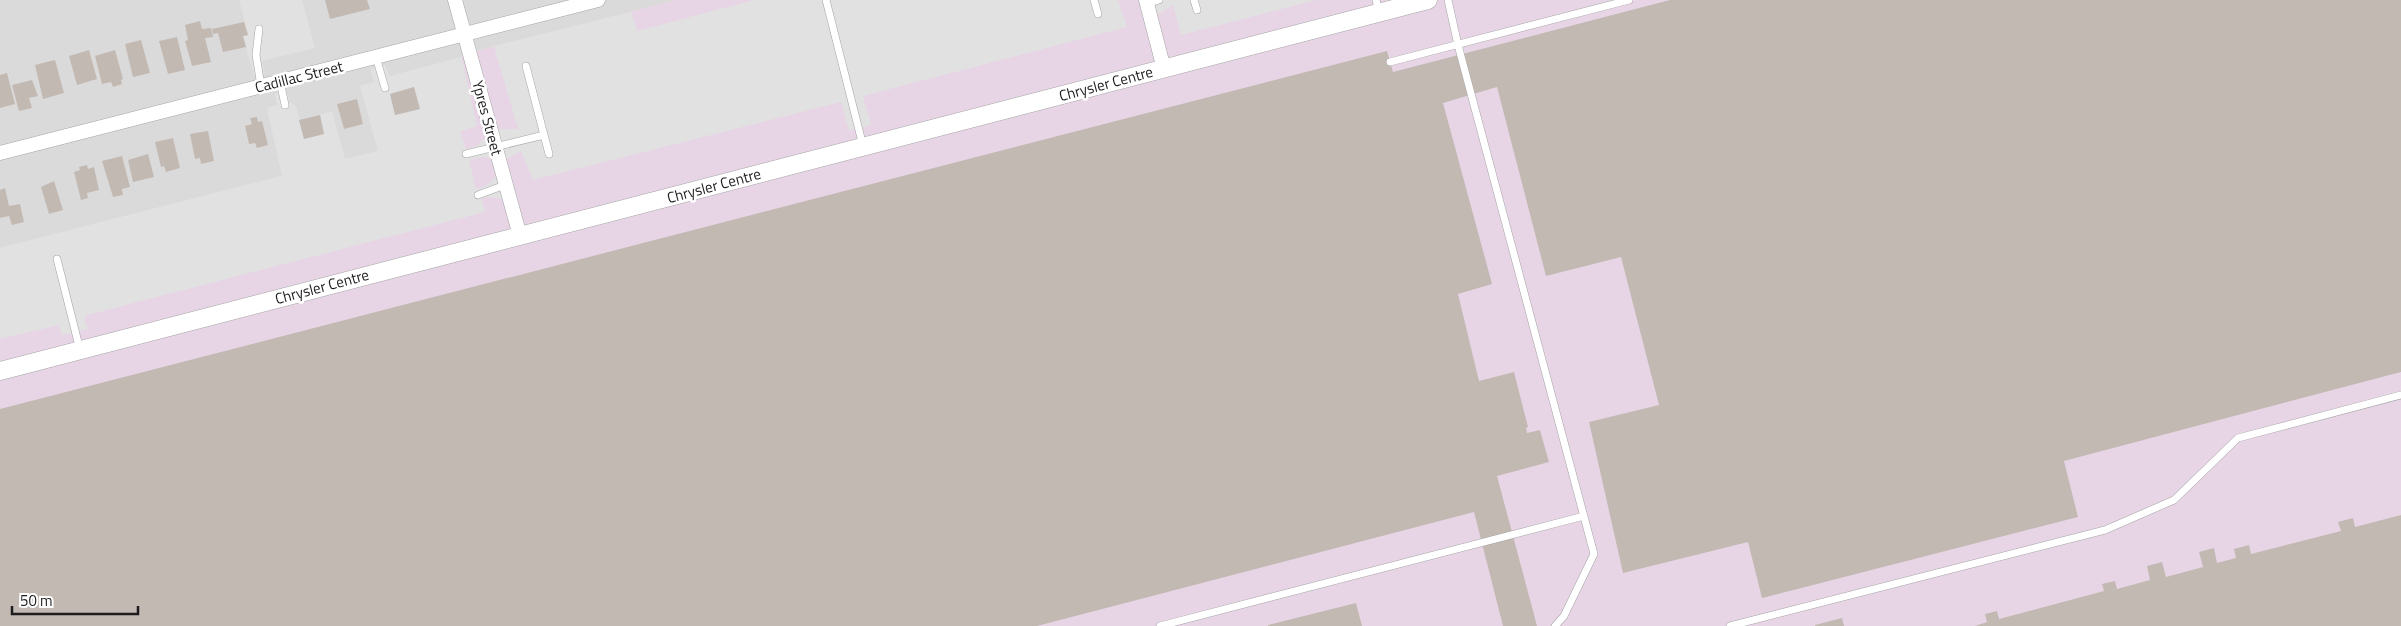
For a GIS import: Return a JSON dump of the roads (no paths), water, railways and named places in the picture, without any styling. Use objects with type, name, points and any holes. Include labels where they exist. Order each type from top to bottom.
[{"type":"street","name":"Ypres Street","points":[[455,0],[520,236]]},
{"type":"street","name":"Cadillac Street","points":[[0,153],[598,0]]},
{"type":"street","name":"Chrysler Centre","points":[[0,371],[1164,69],[1378,6],[1428,0]]},
{"type":"street","points":[[1151,1],[1164,69]]},
{"type":"lane","points":[[826,0],[863,147]]},
{"type":"lane","points":[[1094,0],[1098,14]]},
{"type":"lane","points":[[1194,0],[1197,10]]},
{"type":"lane","points":[[1448,0],[1458,45],[1594,554],[1564,616],[1555,626]]},
{"type":"lane","points":[[1390,62],[1630,0]]},
{"type":"lane","points":[[259,29],[256,55],[261,86]]},
{"type":"lane","points":[[376,57],[385,88]]},
{"type":"lane","points":[[526,66],[549,154]]},
{"type":"lane","points":[[280,81],[285,105]]},
{"type":"lane","points":[[466,154],[544,135]]},
{"type":"lane","points":[[478,194],[506,186]]},
{"type":"lane","points":[[57,259],[80,350]]},
{"type":"lane","points":[[1730,626],[2105,530],[2174,500],[2238,438],[2401,395]]},
{"type":"lane","points":[[1160,626],[1584,516]]}]
